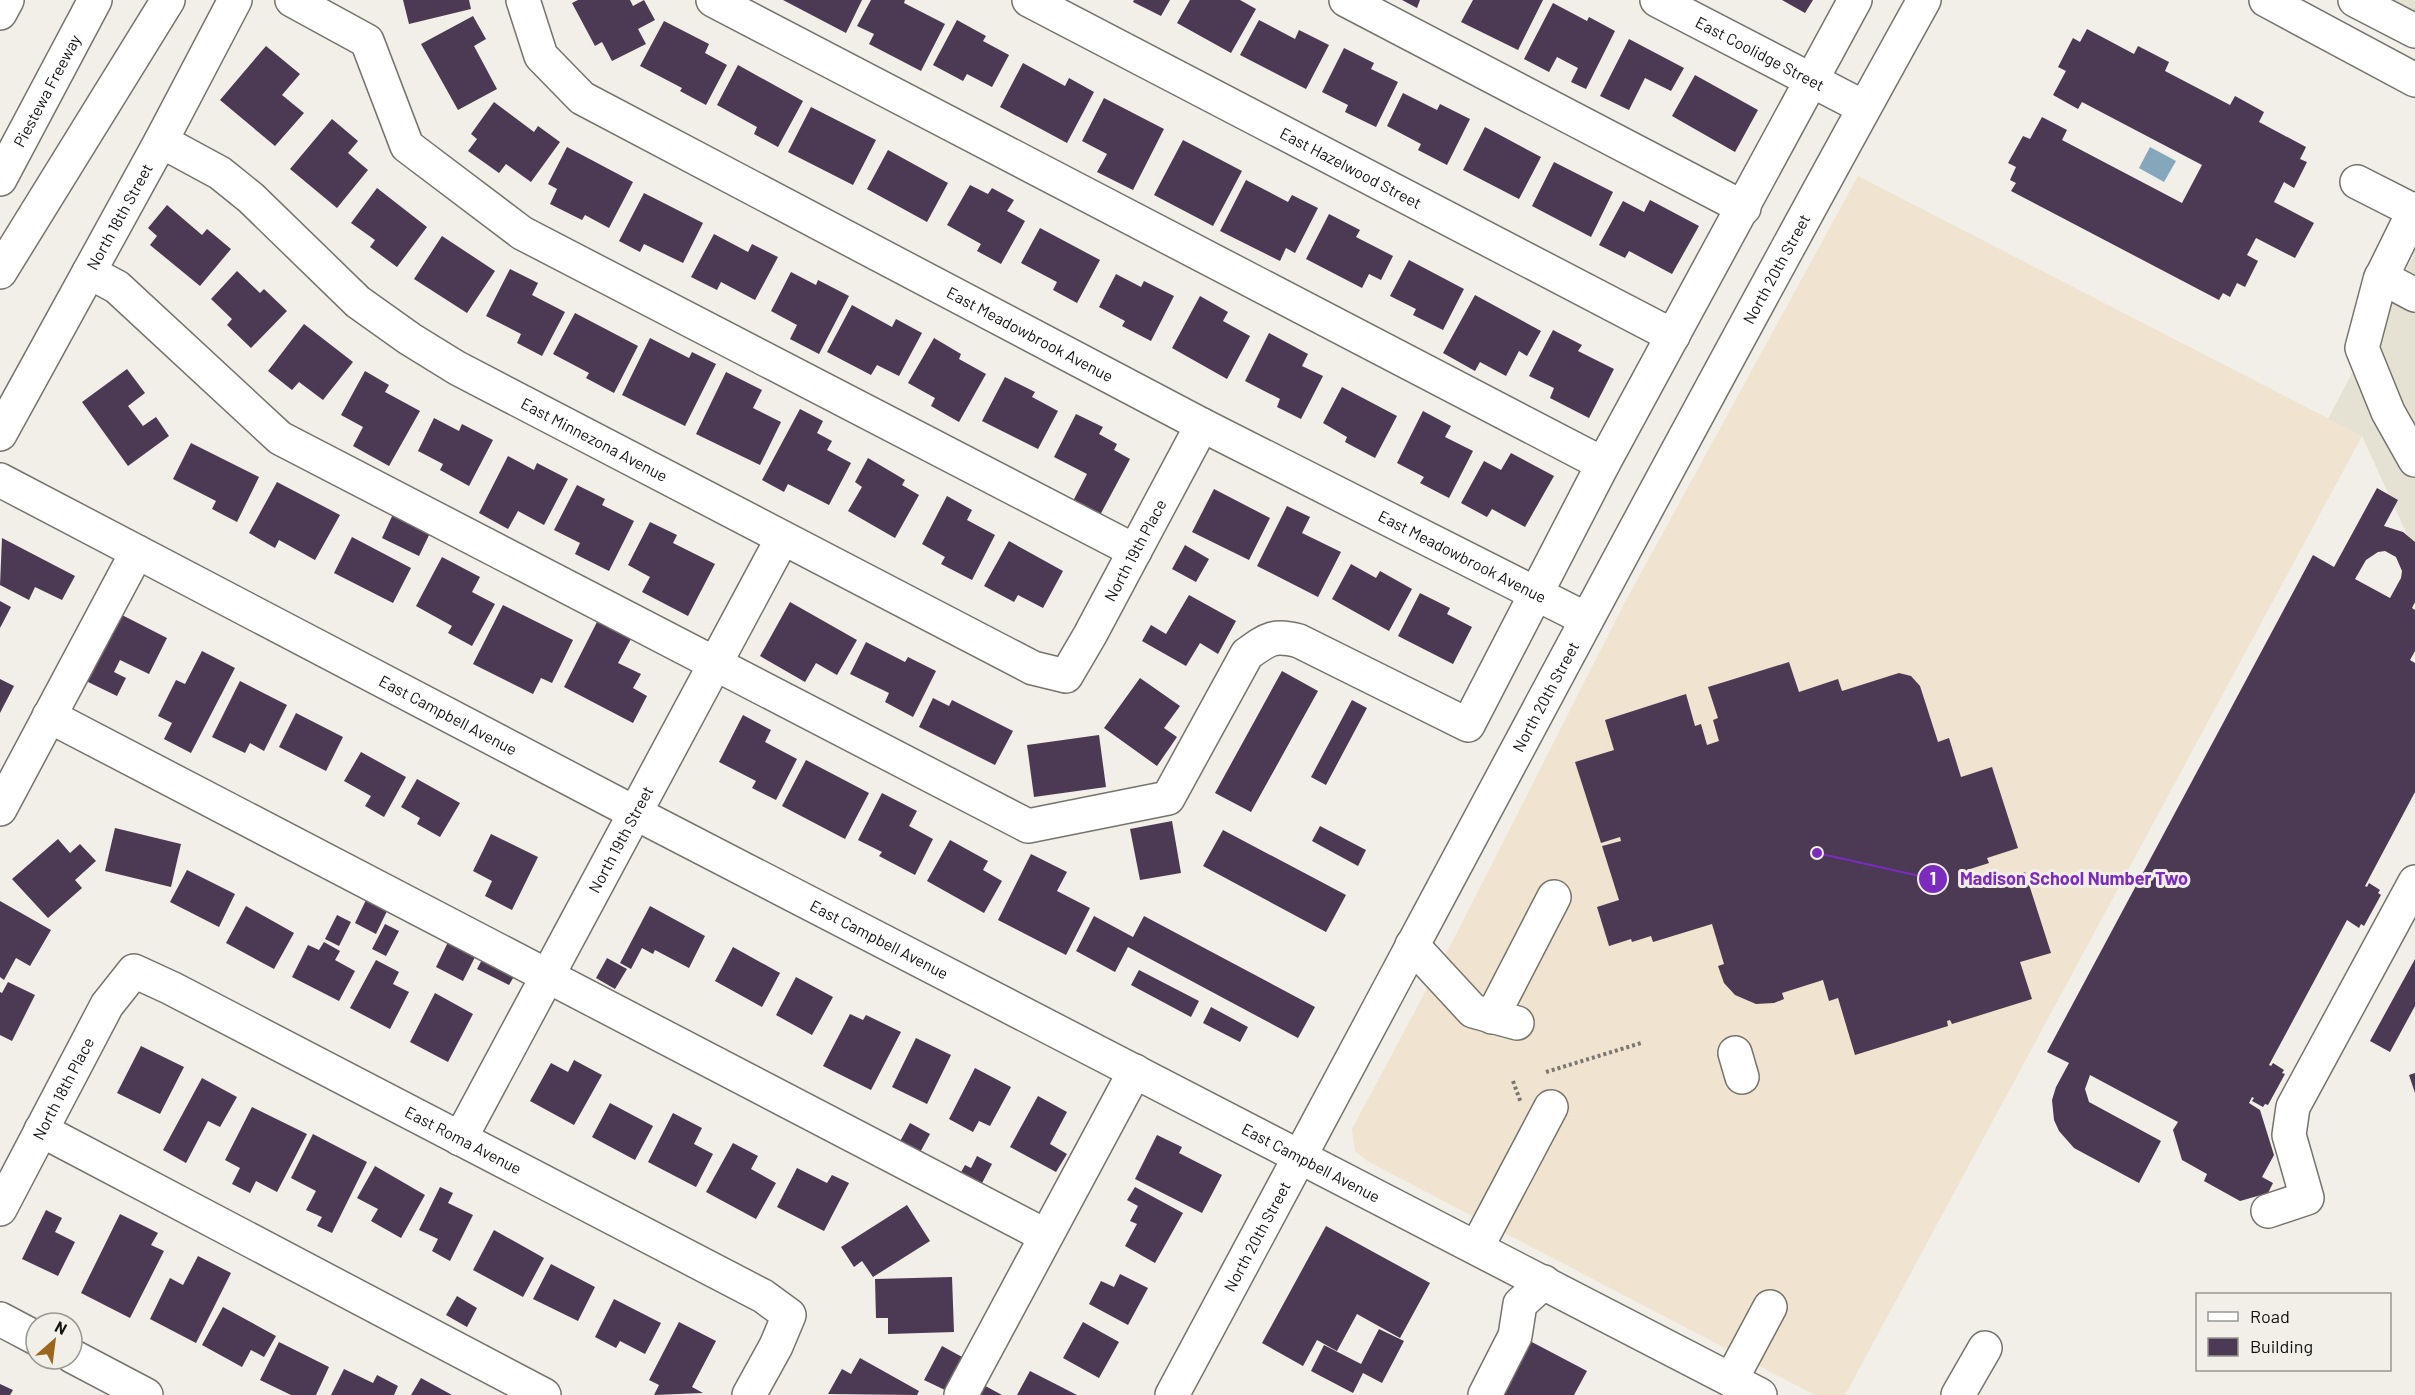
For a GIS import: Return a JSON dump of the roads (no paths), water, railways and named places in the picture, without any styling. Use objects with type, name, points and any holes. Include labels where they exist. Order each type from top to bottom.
[{"type":"main road","points":[[0,13],[8,0]]},
{"type":"main road","name":"Piestewa Freeway","points":[[0,179],[95,0]]},
{"type":"main road","points":[[0,272],[168,0]]},
{"type":"main road","name":"North 18th Street","points":[[0,434],[161,141],[235,0]]},
{"type":"main road","points":[[292,0],[367,41],[407,146],[522,232],[1135,551]]},
{"type":"main road","name":"East Meadowbrook Avenue","points":[[523,0],[541,56],[582,98],[1202,425],[1586,619]]},
{"type":"main road","points":[[713,0],[1603,464]]},
{"type":"main road","name":"East Hazelwood Street","points":[[1029,0],[1673,336]]},
{"type":"main road","points":[[1346,0],[1744,208]]},
{"type":"main road","name":"East Coolidge Street","points":[[1657,0],[1863,107]]},
{"type":"main road","points":[[89,272],[117,287],[280,438],[1028,826],[1168,798],[1247,654],[1267,639],[1282,636],[1299,641],[1468,725],[1603,464],[1855,0]]},
{"type":"main road","name":"North 20th Street","points":[[1172,1395],[1586,619],[1863,107],[1924,0]]},
{"type":"main road","points":[[2266,0],[2415,80]]},
{"type":"main road","points":[[2355,0],[2415,31]]},
{"type":"main road","name":"East Minnezona Avenue","points":[[161,141],[220,173],[251,198],[358,302],[410,339],[457,368],[1033,668],[1066,676]]},
{"type":"main road","points":[[2357,182],[2414,210],[2381,277],[2362,348],[2388,412],[2415,460]]},
{"type":"main road","points":[[2381,277],[2415,295]]},
{"type":"main road","name":"North 19th Place","points":[[1066,676],[1202,425]]},
{"type":"main road","name":"East Campbell Avenue","points":[[0,480],[635,813],[1760,1395]]},
{"type":"main road","name":"North 19th Street","points":[[460,1139],[782,539]]},
{"type":"main road","points":[[0,809],[137,552]]},
{"type":"main road","points":[[49,716],[1046,1236]]},
{"type":"main road","points":[[2268,1211],[2307,1198],[2289,1135],[2293,1107],[2415,882]]},
{"type":"main road","points":[[1412,945],[1473,1011],[1504,1020],[1554,897]]},
{"type":"main road","name":"North 18th Place","points":[[0,1209],[107,1005],[134,971]]},
{"type":"main road","name":"East Roma Avenue","points":[[134,971],[171,988],[762,1296],[789,1315],[776,1346],[749,1395]]},
{"type":"main road","points":[[961,1395],[1135,1071]]},
{"type":"main road","points":[[1477,1247],[1537,1107]]},
{"type":"main road","points":[[41,1130],[544,1395]]},
{"type":"main road","points":[[1485,1395],[1515,1336],[1520,1304],[1544,1282]]},
{"type":"main road","points":[[1731,1380],[1770,1307]]},
{"type":"main road","points":[[0,1319],[24,1332]]},
{"type":"main road","points":[[1958,1395],[1985,1348]]},
{"type":"main road","points":[[84,1362],[146,1395]]},
{"type":"water","points":[[2150,147],[2176,161],[2164,182],[2139,168]]},
{"type":"place","name":"Madison School Number Two","points":[[1817,853]]}]
